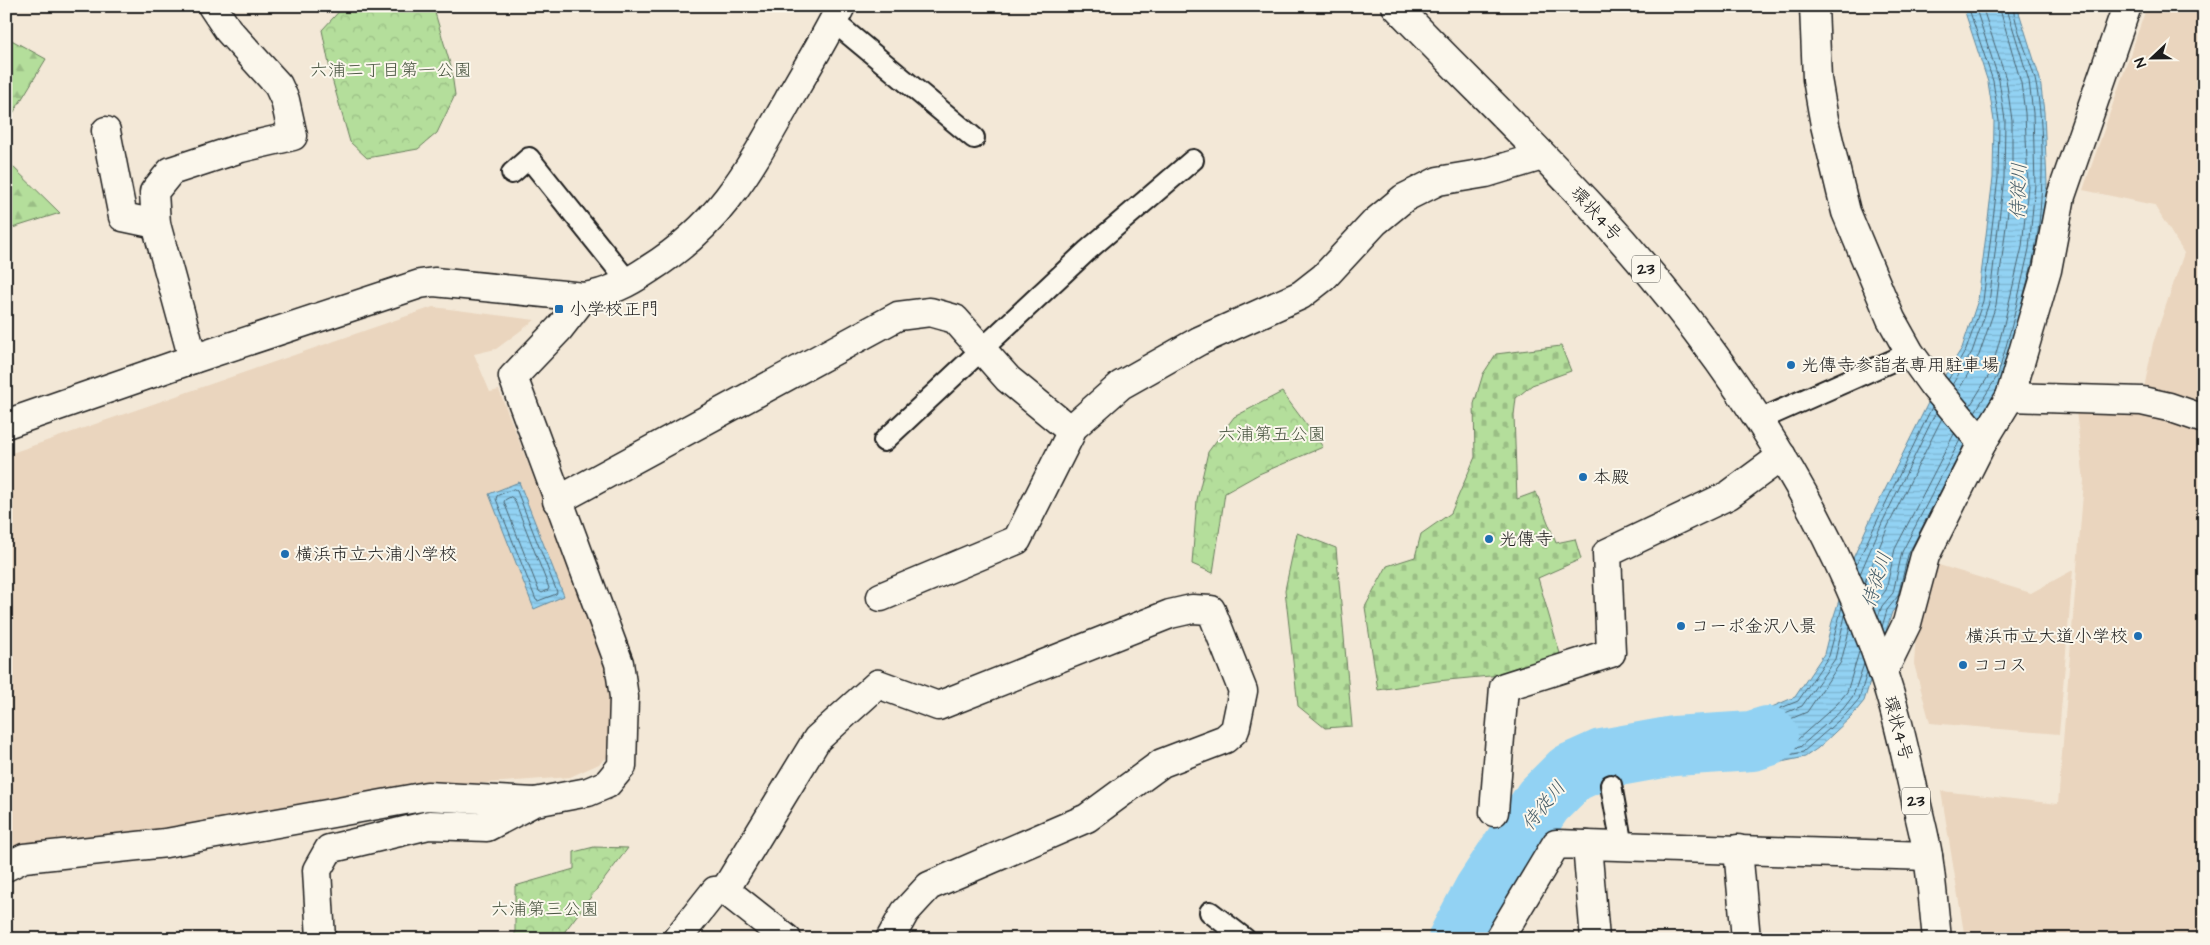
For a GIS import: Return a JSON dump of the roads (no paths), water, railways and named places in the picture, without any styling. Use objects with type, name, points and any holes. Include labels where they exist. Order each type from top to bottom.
[{"type":"street","points":[[193,359],[156,224],[154,192],[171,171],[242,148],[293,136],[284,100],[278,85],[228,30],[212,6]]},
{"type":"street","name":"環状4号","points":[[1396,6],[1594,209],[1649,273],[1708,347],[1760,420],[1782,456],[1813,511],[1844,573],[1882,669],[1905,753],[1928,856],[1937,939]]},
{"type":"street","points":[[1814,6],[1817,78],[1825,125],[1846,212],[1891,319],[1910,353],[1933,385],[1980,440]]},
{"type":"street","points":[[1882,669],[1907,623],[1925,556],[1980,440],[2010,396],[2046,270],[2061,196],[2127,6]]},
{"type":"street","points":[[6,424],[193,359],[420,284],[434,282],[584,297],[603,294],[628,283],[666,259],[694,236],[724,206],[751,167],[837,14]]},
{"type":"street","points":[[106,131],[123,216],[156,224]]},
{"type":"street","points":[[881,597],[1017,540],[1070,436],[1070,430],[1121,386],[1199,341],[1301,295],[1324,278],[1375,222],[1404,198],[1438,181],[1486,173],[1542,156]]},
{"type":"street","points":[[6,867],[24,858],[166,843],[427,796],[535,802],[588,792],[608,784],[622,766],[624,697],[619,663],[512,377],[560,329],[584,297]]},
{"type":"street","points":[[557,501],[898,316],[930,312],[955,319],[1008,379],[1070,430]]},
{"type":"street","points":[[2010,396],[2142,401],[2169,407],[2204,419]]},
{"type":"street","points":[[1494,812],[1504,687],[1611,653],[1607,553],[1729,495],[1782,456]]},
{"type":"street","points":[[724,890],[816,739],[878,684],[938,706],[1170,614],[1192,609],[1211,610],[1243,691],[1235,730],[1225,740],[1162,763],[1087,818],[928,886],[905,912],[894,936]]},
{"type":"street","points":[[321,939],[317,870],[329,849],[429,825],[487,827],[535,802]]},
{"type":"street","points":[[1499,939],[1556,844],[1928,856]]},
{"type":"street","points":[[1587,845],[1595,939]]},
{"type":"street","points":[[1738,849],[1746,939]]},
{"type":"street","points":[[677,939],[715,891],[724,890],[787,939]]},
{"type":"lane","points":[[837,14],[974,138]]},
{"type":"lane","points":[[512,173],[529,158],[628,283]]},
{"type":"lane","points":[[884,441],[1088,250],[1193,160]]},
{"type":"lane","points":[[1760,420],[1910,353]]},
{"type":"lane","points":[[1611,784],[1622,846]]},
{"type":"lane","points":[[1210,912],[1245,939]]},
{"type":"water","points":[[1963,6],[2017,6],[2040,79],[2044,112],[2047,185],[2040,251],[2008,380],[1903,599],[1892,612],[1864,701],[1851,717],[1818,748],[1805,757],[1767,765],[1689,771],[1686,719],[1758,713],[1795,697],[1824,654],[1851,563],[1871,518],[1930,399],[1962,348],[1978,300],[1993,178],[1994,121],[1988,82]]},
{"type":"water","points":[[519,482],[564,596],[534,609],[489,494]]},
{"type":"waterway","name":"侍従川","points":[[1458,939],[1483,892],[1543,801],[1571,773],[1602,759],[1674,746],[1752,741],[1768,736]]},
{"type":"place","name":"小学校正門","points":[[559,309]]},
{"type":"place","name":"光傳寺参詣者専用駐車場","points":[[1791,365]]},
{"type":"place","name":"本殿","points":[[1583,477]]},
{"type":"place","name":"光傳寺","points":[[1489,539]]},
{"type":"place","name":"横浜市立六浦小学校","points":[[285,554]]},
{"type":"place","name":"コーポ金沢八景","points":[[1681,626]]},
{"type":"place","name":"横浜市立大道小学校","points":[[2138,636]]},
{"type":"place","name":"ココス","points":[[1963,665]]},
{"type":"park label","name":"六浦二丁目第一公園","points":[[391,70]]},
{"type":"park label","name":"六浦第五公園","points":[[1272,434]]},
{"type":"park label","name":"六浦第三公園","points":[[545,909]]}]
